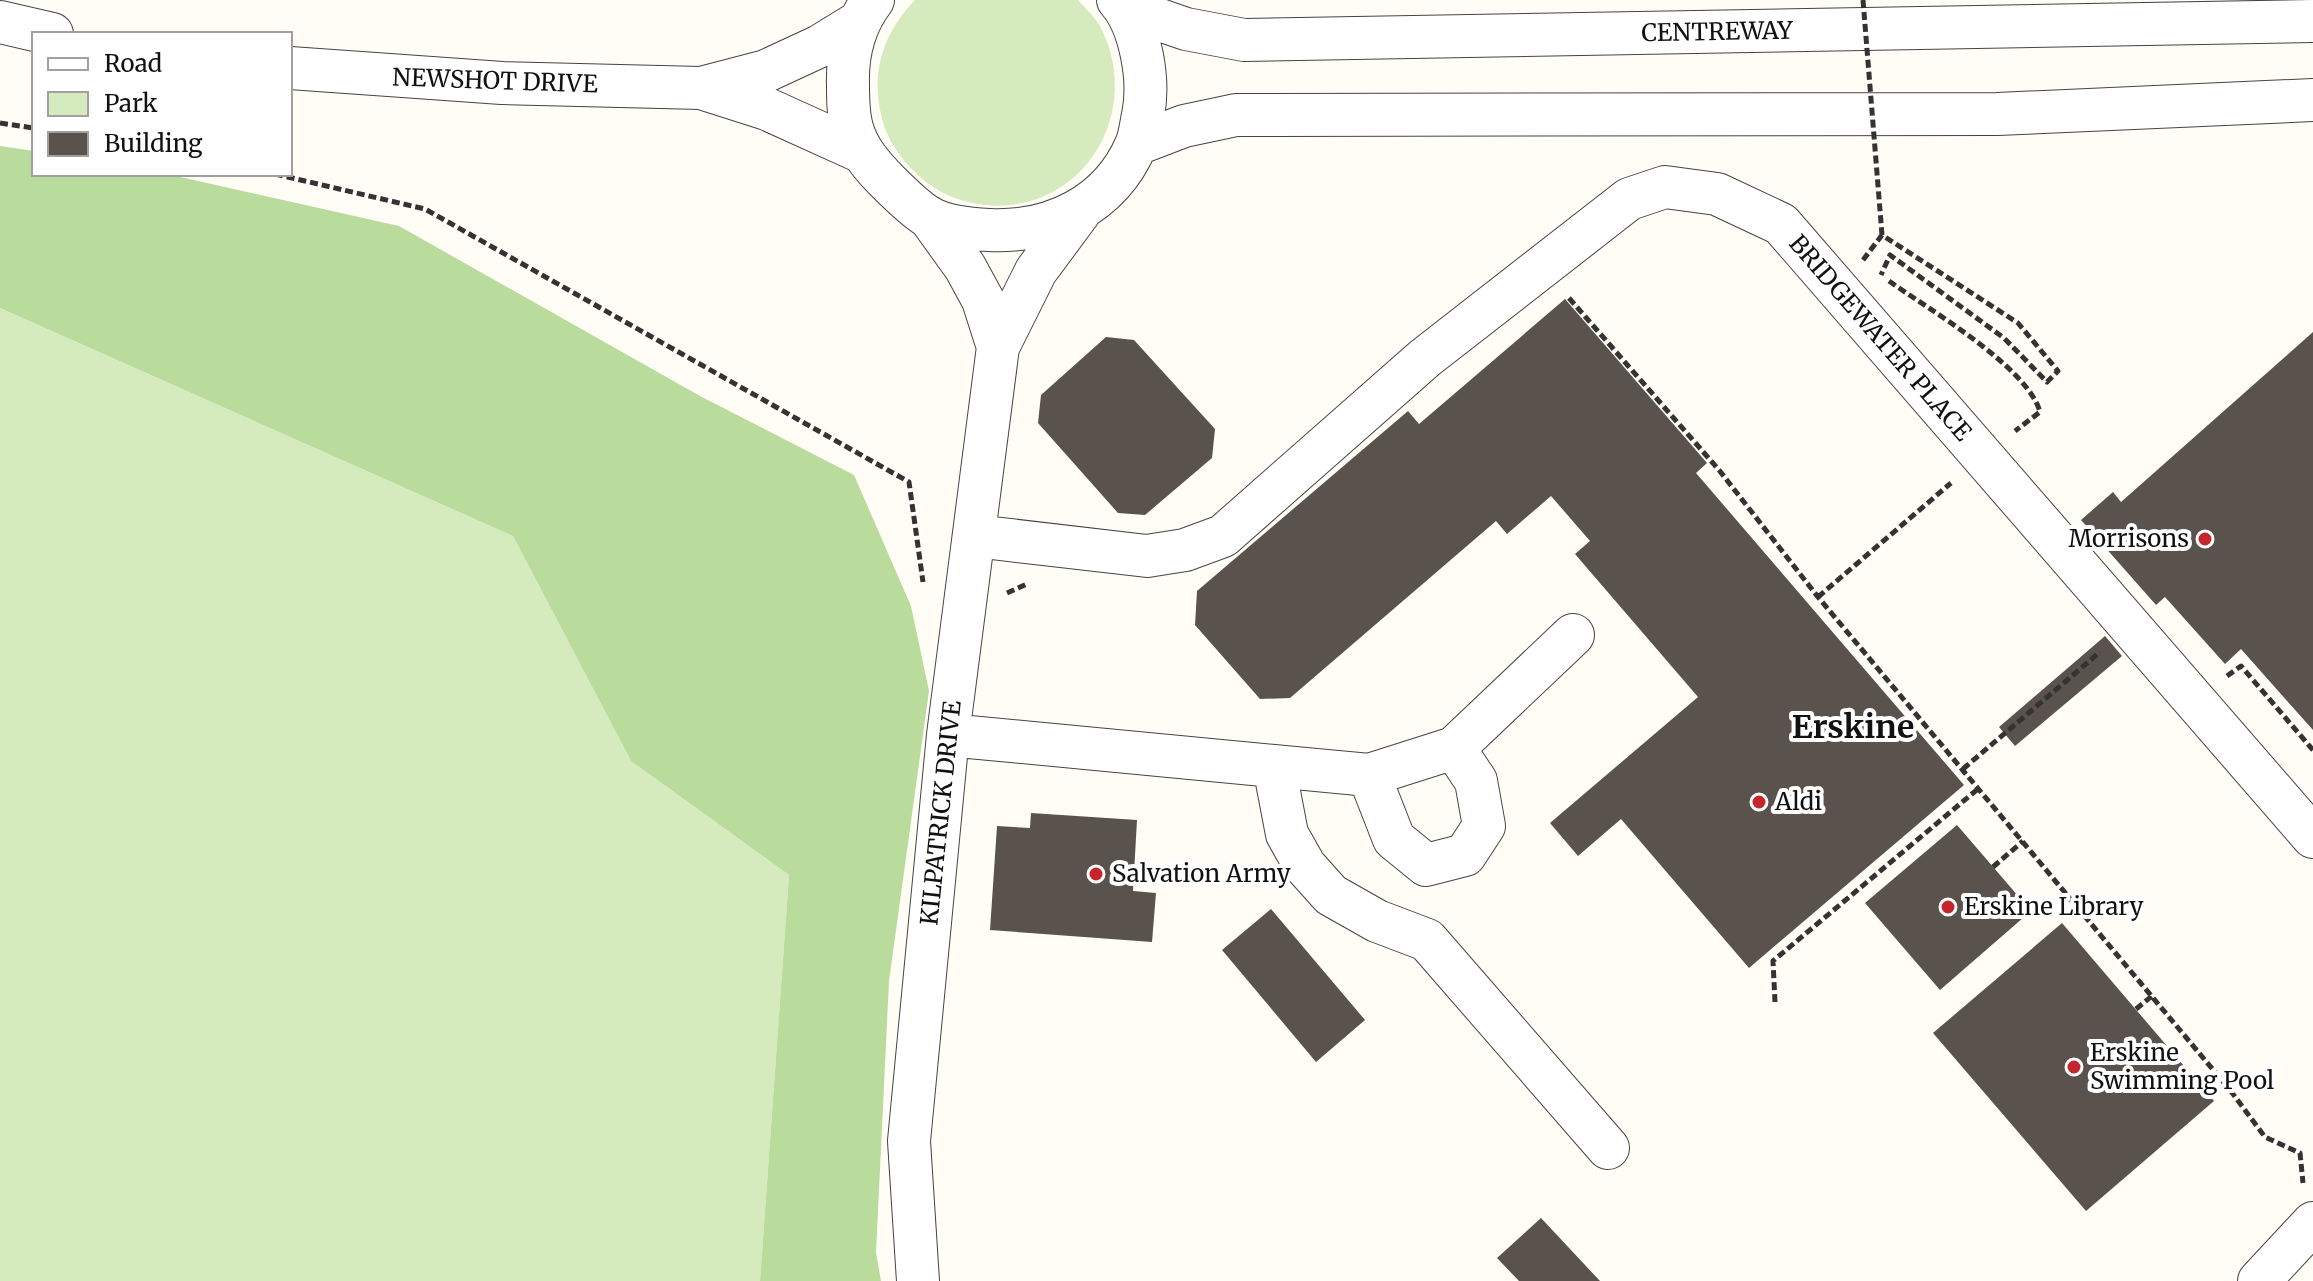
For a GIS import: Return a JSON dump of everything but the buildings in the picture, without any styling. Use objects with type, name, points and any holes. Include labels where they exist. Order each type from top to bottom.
[{"type":"street","name":"CENTREWAY","points":[[1121,4],[1186,29],[1244,40],[2313,21]]},
{"type":"street","points":[[1121,4],[1143,58],[1146,101],[1137,144]]},
{"type":"street","points":[[866,11],[849,52],[847,77],[851,128],[862,152],[895,189],[929,217],[964,229],[1004,231],[1033,227],[1079,213]]},
{"type":"street","name":"NEWSHOT DRIVE","points":[[292,68],[502,83],[701,88],[766,71],[820,46],[866,11]]},
{"type":"street","points":[[0,22],[43,32]]},
{"type":"street","name":"NEWSHOT DRIVE","points":[[701,88],[767,109],[862,152]]},
{"type":"street","points":[[1137,144],[1196,122],[1236,115],[1997,114],[2313,100]]},
{"type":"street","name":"KILPATRICK DRIVE","points":[[918,1281],[909,1141],[948,735],[998,347],[1036,271],[1079,213],[1120,171],[1137,144]]},
{"type":"street","name":"BRIDGEWATER PLACE","points":[[975,536],[1147,556],[1185,550],[1223,536],[1425,358],[1629,199],[1665,187],[1717,194],[1781,224],[2313,837]]},
{"type":"street","name":"KILPATRICK DRIVE","points":[[929,217],[965,267],[983,300],[998,347]]},
{"type":"street","points":[[948,735],[1369,775],[1454,748],[1573,635]]},
{"type":"street","points":[[1369,775],[1394,839],[1426,865],[1465,855],[1484,826],[1476,781],[1454,748]]},
{"type":"street","points":[[1274,766],[1287,834],[1305,866],[1331,895],[1377,921],[1427,940],[1608,1148]]},
{"type":"street","points":[[2259,1281],[2311,1225]]},
{"type":"path","points":[[1862,262],[1882,235],[1863,0]]},
{"type":"path","points":[[0,123],[32,128]]},
{"type":"path","points":[[284,176],[425,209],[909,482],[924,585],[963,612],[1034,581]]},
{"type":"path","points":[[1818,597],[1982,456],[2040,412],[2037,402],[2001,360],[1879,274],[1890,255],[2004,338],[2047,382],[2058,371],[2018,323],[1882,235]]},
{"type":"path","points":[[1532,275],[1550,299],[1562,290],[1719,470],[1818,597],[2230,1090],[2265,1137],[2300,1153],[2311,1225]]},
{"type":"path","points":[[1963,769],[2130,626]]},
{"type":"path","points":[[1775,1002],[1773,961],[1979,788]]},
{"type":"path","points":[[1993,867],[2023,841]]},
{"type":"path","points":[[2136,1009],[2152,996]]},
{"type":"green space","points":[[915,0],[1078,0],[1091,14],[1101,28],[1112,61],[1115,93],[1109,124],[1095,152],[1075,176],[1050,194],[1019,204],[984,205],[941,192],[905,162],[889,138],[882,120],[878,79],[889,37]]},
{"type":"green space","points":[[0,146],[32,151],[32,176],[176,176],[399,226],[700,396],[854,475],[911,606],[929,691],[889,981],[876,1253],[881,1281],[760,1281],[789,875],[631,761],[513,536],[0,308]]},
{"type":"green space","points":[[0,308],[513,536],[631,761],[789,875],[760,1281],[0,1281]]},
{"type":"place","name":"Morrisons","points":[[2205,539]]},
{"type":"place","name":"Aldi","points":[[1759,802]]},
{"type":"place","name":"Salvation Army","points":[[1096,874]]},
{"type":"place","name":"Erskine Library","points":[[1948,907]]},
{"type":"place","name":"Erskine Swimming Pool","points":[[2074,1067]]},
{"type":"district","name":"Erskine","points":[[1853,727]]}]
